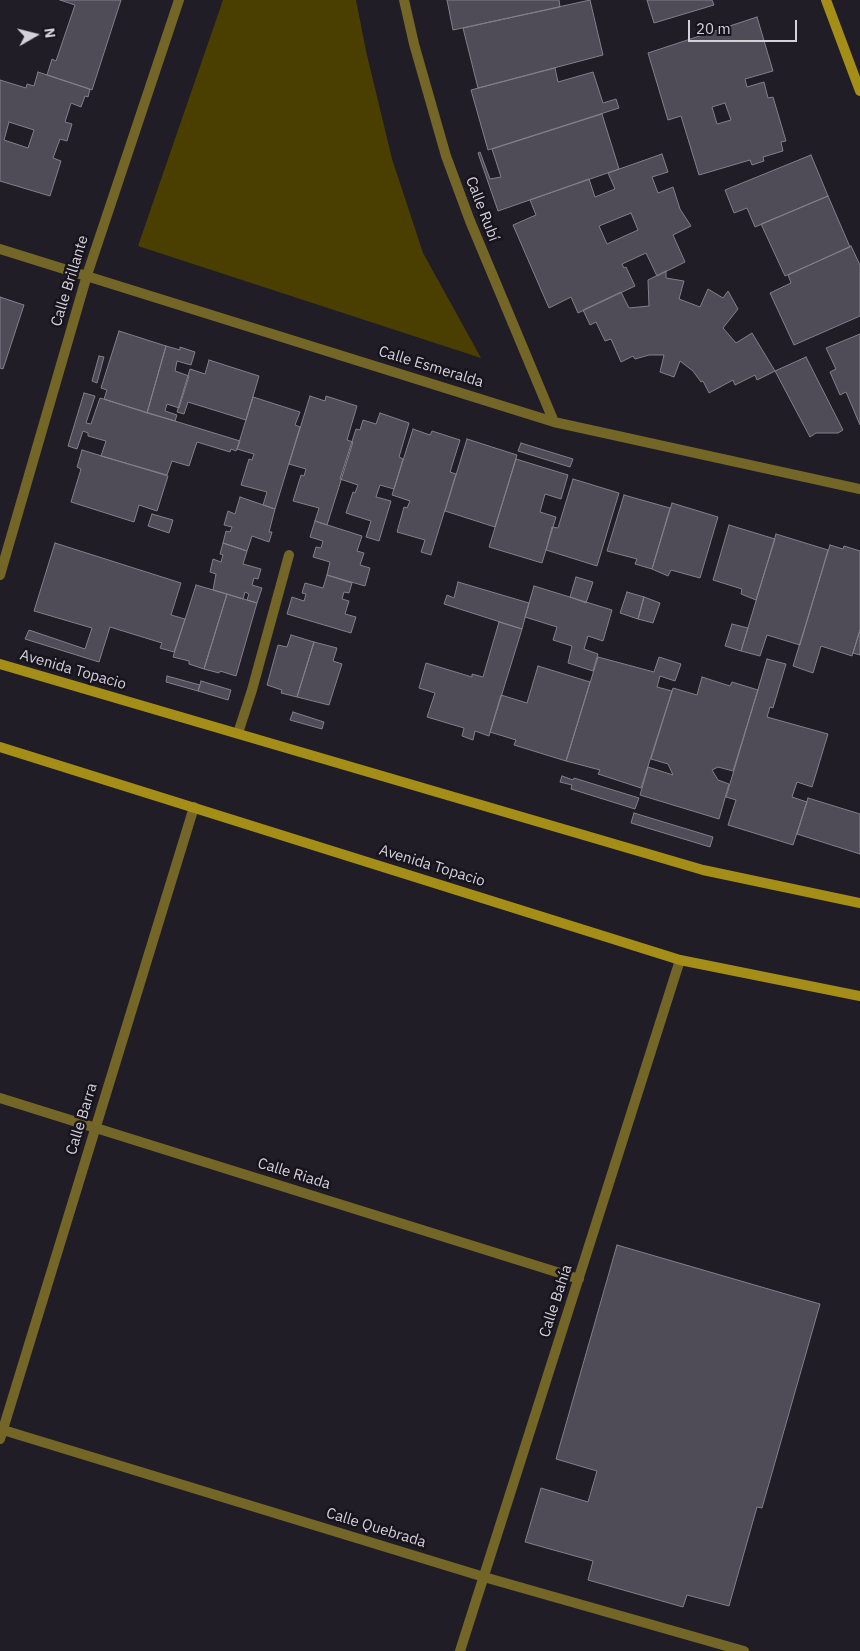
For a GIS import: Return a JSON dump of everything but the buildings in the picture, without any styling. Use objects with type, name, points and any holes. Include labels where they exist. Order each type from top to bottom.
[{"type":"street","name":"Calle Brillante","points":[[0,575],[87,275],[179,0]]},
{"type":"street","name":"Calle Rubí","points":[[404,0],[414,44],[446,156],[473,230],[554,422]]},
{"type":"street","points":[[826,0],[860,91]]},
{"type":"street","name":"Calle Esmeralda","points":[[0,248],[554,422],[860,488]]},
{"type":"street","points":[[238,733],[290,555]]},
{"type":"street","name":"Avenida Topacio","points":[[0,664],[703,870],[860,903]]},
{"type":"street","name":"Avenida Topacio","points":[[0,747],[680,960],[860,996]]},
{"type":"street","name":"Calle Barra","points":[[1,1432],[194,807]]},
{"type":"street","name":"Calle Bahía","points":[[460,1651],[680,960]]},
{"type":"street","name":"Calle Riada","points":[[0,1098],[579,1279]]},
{"type":"street","name":"Calle Quebrada","points":[[1,1432],[484,1576],[744,1651]]},
{"type":"shaded area","points":[[223,0],[356,0],[366,51],[392,159],[423,253],[481,358],[138,246]]}]
